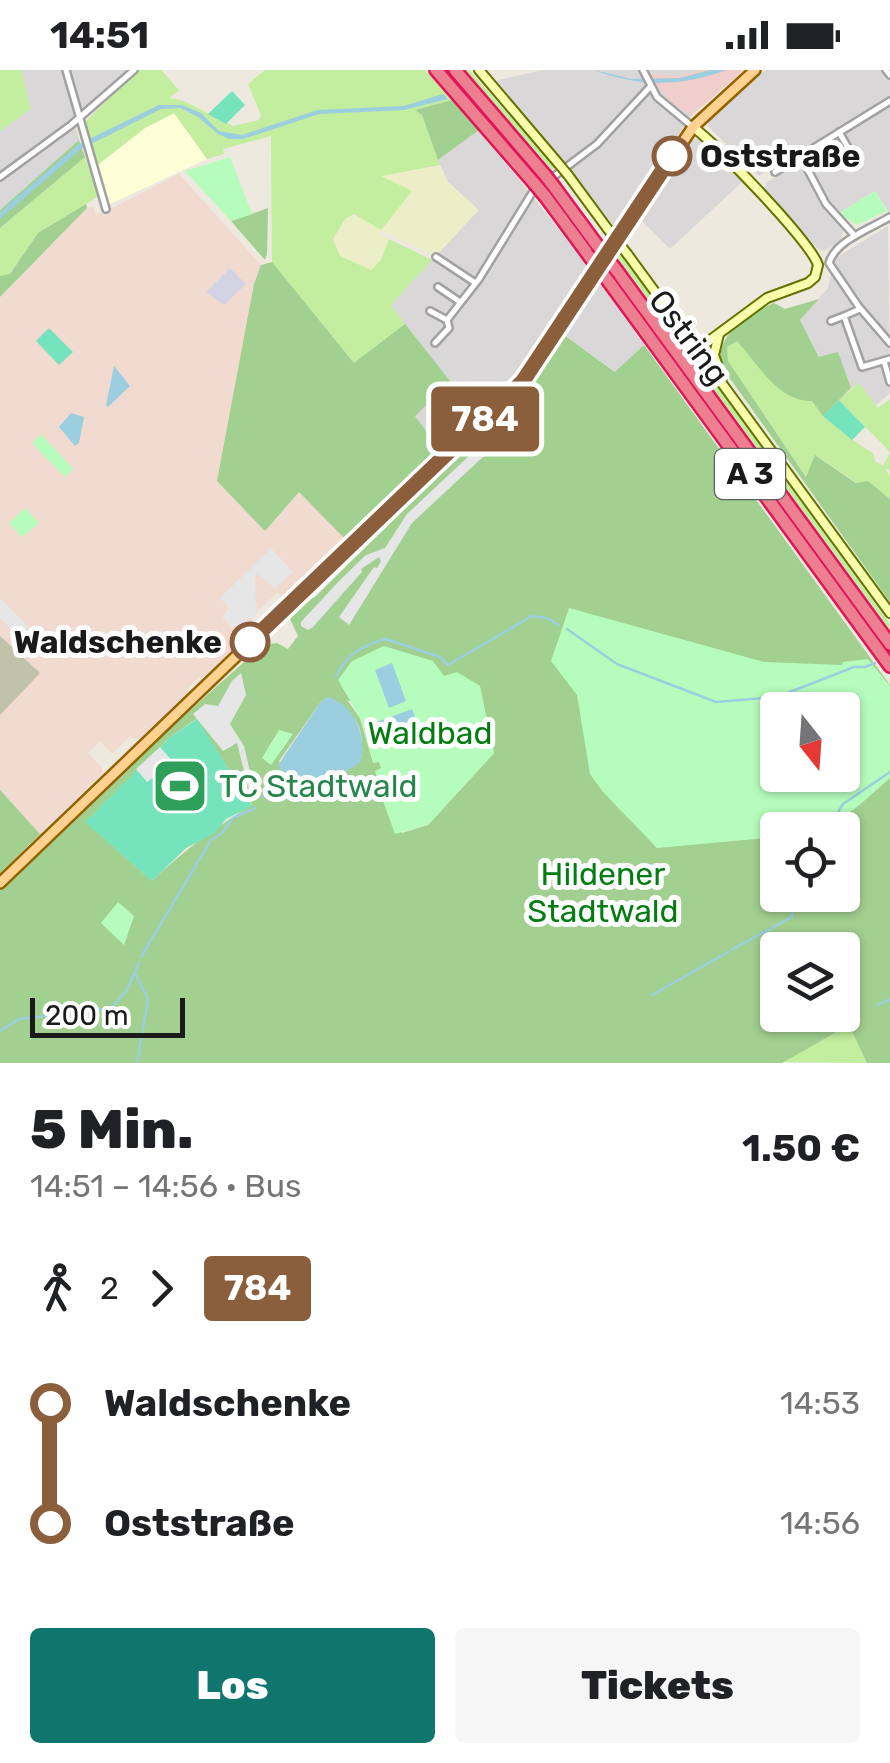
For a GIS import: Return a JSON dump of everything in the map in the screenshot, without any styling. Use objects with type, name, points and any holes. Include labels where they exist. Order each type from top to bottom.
[{"type":"highway","name":"A 3","points":[[436,70],[539,179]]},
{"type":"highway","name":"A 3","points":[[454,70],[539,179],[598,244],[613,277],[890,666]]},
{"type":"highway","name":"A 3","points":[[550,192],[590,257],[613,277],[890,644]]},
{"type":"main road","name":"Ostring","points":[[479,70],[568,175],[890,613]]},
{"type":"main road","points":[[0,883],[523,381],[693,127],[755,70]]},
{"type":"main road","points":[[693,127],[792,229],[811,250],[818,265],[815,277],[808,283],[768,298],[698,349]]},
{"type":"main road","points":[[720,333],[714,356],[726,386]]},
{"type":"street","points":[[66,70],[106,210]]},
{"type":"street","points":[[0,177],[78,119],[131,71]]},
{"type":"street","points":[[446,320],[532,193],[597,144],[647,79],[662,102],[693,127]]},
{"type":"street","points":[[776,172],[890,101]]},
{"type":"street","points":[[839,132],[858,164]]},
{"type":"street","points":[[800,156],[826,204],[855,236]]},
{"type":"street","points":[[890,218],[855,236],[831,255],[829,263],[890,344]]},
{"type":"street","points":[[436,257],[474,282]]},
{"type":"street","points":[[438,287],[460,302]]},
{"type":"street","points":[[832,321],[860,309]]},
{"type":"street","points":[[430,311],[446,320],[449,328],[435,343]]},
{"type":"street","points":[[844,316],[862,367],[887,360],[890,382]]},
{"type":"shaded area","points":[[21,70],[131,70],[74,120],[79,140],[0,210],[0,131],[31,109]]},
{"type":"shaded area","points":[[543,70],[700,70],[679,76],[673,103],[691,116],[617,229],[495,81]]},
{"type":"shaded area","points":[[700,70],[744,70],[691,116],[673,103],[650,74],[679,76]]},
{"type":"shaded area","points":[[765,70],[890,70],[890,214],[875,191],[839,213],[817,182],[802,148],[759,176],[709,127],[708,122],[732,97]]},
{"type":"shaded area","points":[[175,113],[207,159],[108,205],[95,167],[145,128]]},
{"type":"shaded area","points":[[479,130],[593,272],[533,364],[440,450],[415,416],[391,305],[478,210],[448,182],[438,160]]},
{"type":"shaded area","points":[[698,139],[742,182],[670,249],[640,219],[692,140]]},
{"type":"shaded area","points":[[440,165],[448,182],[479,210],[436,256],[381,231],[389,239],[381,260],[371,270],[340,256],[333,239],[345,219],[411,191],[379,176]]},
{"type":"shaded area","points":[[795,165],[802,169],[819,202],[843,229],[841,242],[824,251],[765,189],[767,182]]},
{"type":"shaded area","points":[[179,174],[261,265],[254,284],[265,531],[299,491],[346,540],[287,597],[277,593],[252,617],[254,629],[199,677],[187,689],[189,692],[138,740],[130,736],[112,754],[100,741],[88,753],[102,768],[102,774],[40,834],[0,790],[0,297],[87,208],[93,206],[96,215]]},
{"type":"shaded area","points":[[888,226],[890,393],[875,406],[859,384],[851,388],[838,353],[820,357],[800,320],[828,288],[834,259]]},
{"type":"shaded area","points":[[230,268],[246,284],[224,305],[206,292]]},
{"type":"shaded area","points":[[597,278],[644,345],[616,372],[564,335]]},
{"type":"shaded area","points":[[487,439],[493,446],[412,523],[349,625],[339,617],[377,568],[379,557],[361,569],[313,627],[308,630],[301,626],[340,580],[366,555],[385,548],[407,514]]},
{"type":"shaded area","points":[[271,548],[293,572],[275,589],[258,574],[255,577],[256,614],[235,631],[222,617],[229,608],[220,598]]},
{"type":"shaded area","points":[[0,598],[34,632],[24,642],[0,618]]},
{"type":"shaded area","points":[[0,636],[40,673],[0,715]]},
{"type":"shaded area","points":[[241,673],[246,695],[230,724],[244,746],[254,789],[249,790],[237,743],[223,751],[193,714],[205,704],[218,706]]},
{"type":"shaded area","points":[[160,747],[174,763],[147,782],[136,769]]},
{"type":"green space","points":[[0,70],[21,70],[31,109],[0,131]]},
{"type":"green space","points":[[138,70],[161,70],[179,90],[170,98],[233,126],[259,120],[261,115],[248,84],[265,70],[425,70],[452,100],[416,110],[422,115],[440,165],[381,176],[412,191],[381,230],[354,214],[345,219],[333,239],[340,256],[371,270],[381,260],[389,239],[432,260],[391,305],[405,324],[355,364],[272,262],[271,136],[223,149],[224,154],[207,159],[174,113],[145,128],[95,167],[84,123]]},
{"type":"green space","points":[[464,70],[469,70],[554,166],[552,170]]},
{"type":"green space","points":[[232,91],[245,105],[226,124],[208,114]]},
{"type":"green space","points":[[452,100],[479,130],[438,160],[422,115],[415,110]]},
{"type":"green space","points":[[79,140],[85,157],[0,228],[0,210]]},
{"type":"green space","points":[[85,157],[99,196],[38,233],[9,275],[0,276],[0,228]]},
{"type":"green space","points":[[230,157],[252,214],[231,221],[185,171]]},
{"type":"green space","points":[[875,191],[887,211],[857,225],[839,213]]},
{"type":"green space","points":[[86,204],[87,208],[0,297],[0,276],[10,274],[38,233]]},
{"type":"green space","points":[[268,208],[267,254],[265,260],[231,221]]},
{"type":"green space","points":[[620,253],[890,624],[890,630],[617,257]]},
{"type":"green space","points":[[272,262],[354,363],[405,324],[450,381],[415,416],[440,450],[346,540],[299,492],[265,531],[217,481],[254,284],[261,265]]},
{"type":"green space","points":[[819,299],[800,320],[819,357],[838,352],[851,388],[823,416],[812,401],[800,400],[779,389],[737,341],[727,347],[728,361],[806,477],[815,455],[856,483],[868,481],[890,499],[890,602],[721,366],[720,355],[728,335],[754,313],[774,303],[785,309]]},
{"type":"green space","points":[[49,328],[73,352],[59,365],[36,341]]},
{"type":"green space","name":"Hildener Stadtwald","points":[[564,335],[615,372],[644,345],[890,685],[890,1063],[867,1063],[852,1032],[860,1032],[860,932],[760,932],[760,1032],[837,1032],[782,1063],[0,1063],[0,891],[159,738],[263,645],[277,643],[288,649],[298,636],[290,619],[512,403]],"holes":[[[322,700],[343,709],[359,726],[362,756],[357,763],[307,791],[287,785],[279,761]],[[347,700],[494,753],[428,825],[402,833],[378,777],[379,761],[373,762],[360,718]],[[196,719],[252,805],[200,840],[152,881],[86,822],[170,737]]]},
{"type":"green space","points":[[737,340],[873,453],[875,461],[883,466],[890,453],[890,470],[885,469],[890,476],[890,499],[868,481],[857,483],[816,455],[807,478],[728,361],[727,347]]},
{"type":"green space","points":[[859,383],[878,408],[890,399],[890,452],[839,400]]},
{"type":"green space","points":[[839,400],[865,427],[852,440],[823,416]]},
{"type":"green space","points":[[41,434],[73,469],[65,477],[32,443]]},
{"type":"green space","points":[[25,508],[39,523],[22,537],[9,523]]},
{"type":"green space","points":[[569,608],[764,662],[842,665],[868,659],[890,686],[890,778],[850,812],[760,812],[760,839],[657,848],[590,774],[577,695],[551,661]]},
{"type":"green space","name":"Waldbad","points":[[384,646],[433,661],[444,676],[457,672],[480,686],[494,753],[428,825],[395,834],[375,779],[375,771],[381,768],[379,762],[373,763],[360,718],[338,680],[352,661]]},
{"type":"green space","name":"TC Stadtwald","points":[[197,719],[252,806],[186,848],[152,881],[85,822],[170,737]]},
{"type":"green space","points":[[279,730],[293,734],[271,765],[262,758]]},
{"type":"green space","points":[[0,790],[40,834],[0,873]]},
{"type":"green space","points":[[118,902],[134,916],[124,945],[101,923]]},
{"type":"green space","points":[[837,1032],[853,1032],[867,1063],[782,1062]]},
{"type":"water","points":[[594,70],[631,79],[680,78],[726,70],[693,80],[660,83],[627,80]]},
{"type":"water","points":[[443,94],[448,99],[404,110],[319,114],[243,139],[218,134],[181,108],[161,109],[81,149],[0,219],[0,213],[10,203],[79,144],[159,105],[182,105],[201,113],[219,131],[242,135],[318,110],[404,106]]},
{"type":"water","points":[[114,366],[130,386],[108,407],[106,405]]},
{"type":"water","points":[[71,413],[84,417],[75,446],[59,427]]},
{"type":"water","points":[[392,663],[406,701],[389,708],[375,670]]},
{"type":"water","points":[[328,697],[346,707],[357,723],[362,741],[361,761],[329,780],[295,793],[278,765],[322,700]]},
{"type":"water","points":[[412,709],[419,728],[382,743],[374,723]]},
{"type":"waterway","points":[[336,676],[357,651],[386,639],[440,657],[448,665],[532,616],[559,625]]},
{"type":"waterway","points":[[567,629],[617,664],[716,702],[777,697],[854,667],[875,663]]},
{"type":"waterway","points":[[838,812],[843,804],[890,772]]},
{"type":"waterway","points":[[262,797],[271,796],[274,789],[287,781]]},
{"type":"waterway","points":[[141,957],[211,840],[233,818],[255,808]]},
{"type":"waterway","points":[[731,950],[792,917],[792,912]]},
{"type":"waterway","points":[[652,995],[728,952]]},
{"type":"waterway","points":[[0,1031],[19,1019],[111,1008],[127,990],[139,962]]},
{"type":"waterway","points":[[135,974],[148,999],[137,1063]]},
{"type":"waterway","points":[[878,1005],[890,999]]},
{"type":"bus line","name":"784","points":[[250,642],[523,381],[672,156]]},
{"type":"place","name":"Oststraße","points":[[672,156]]},
{"type":"place","name":"Waldschenke","points":[[250,642]]},
{"type":"place","name":"TC Stadtwald","points":[[180,786]]}]
